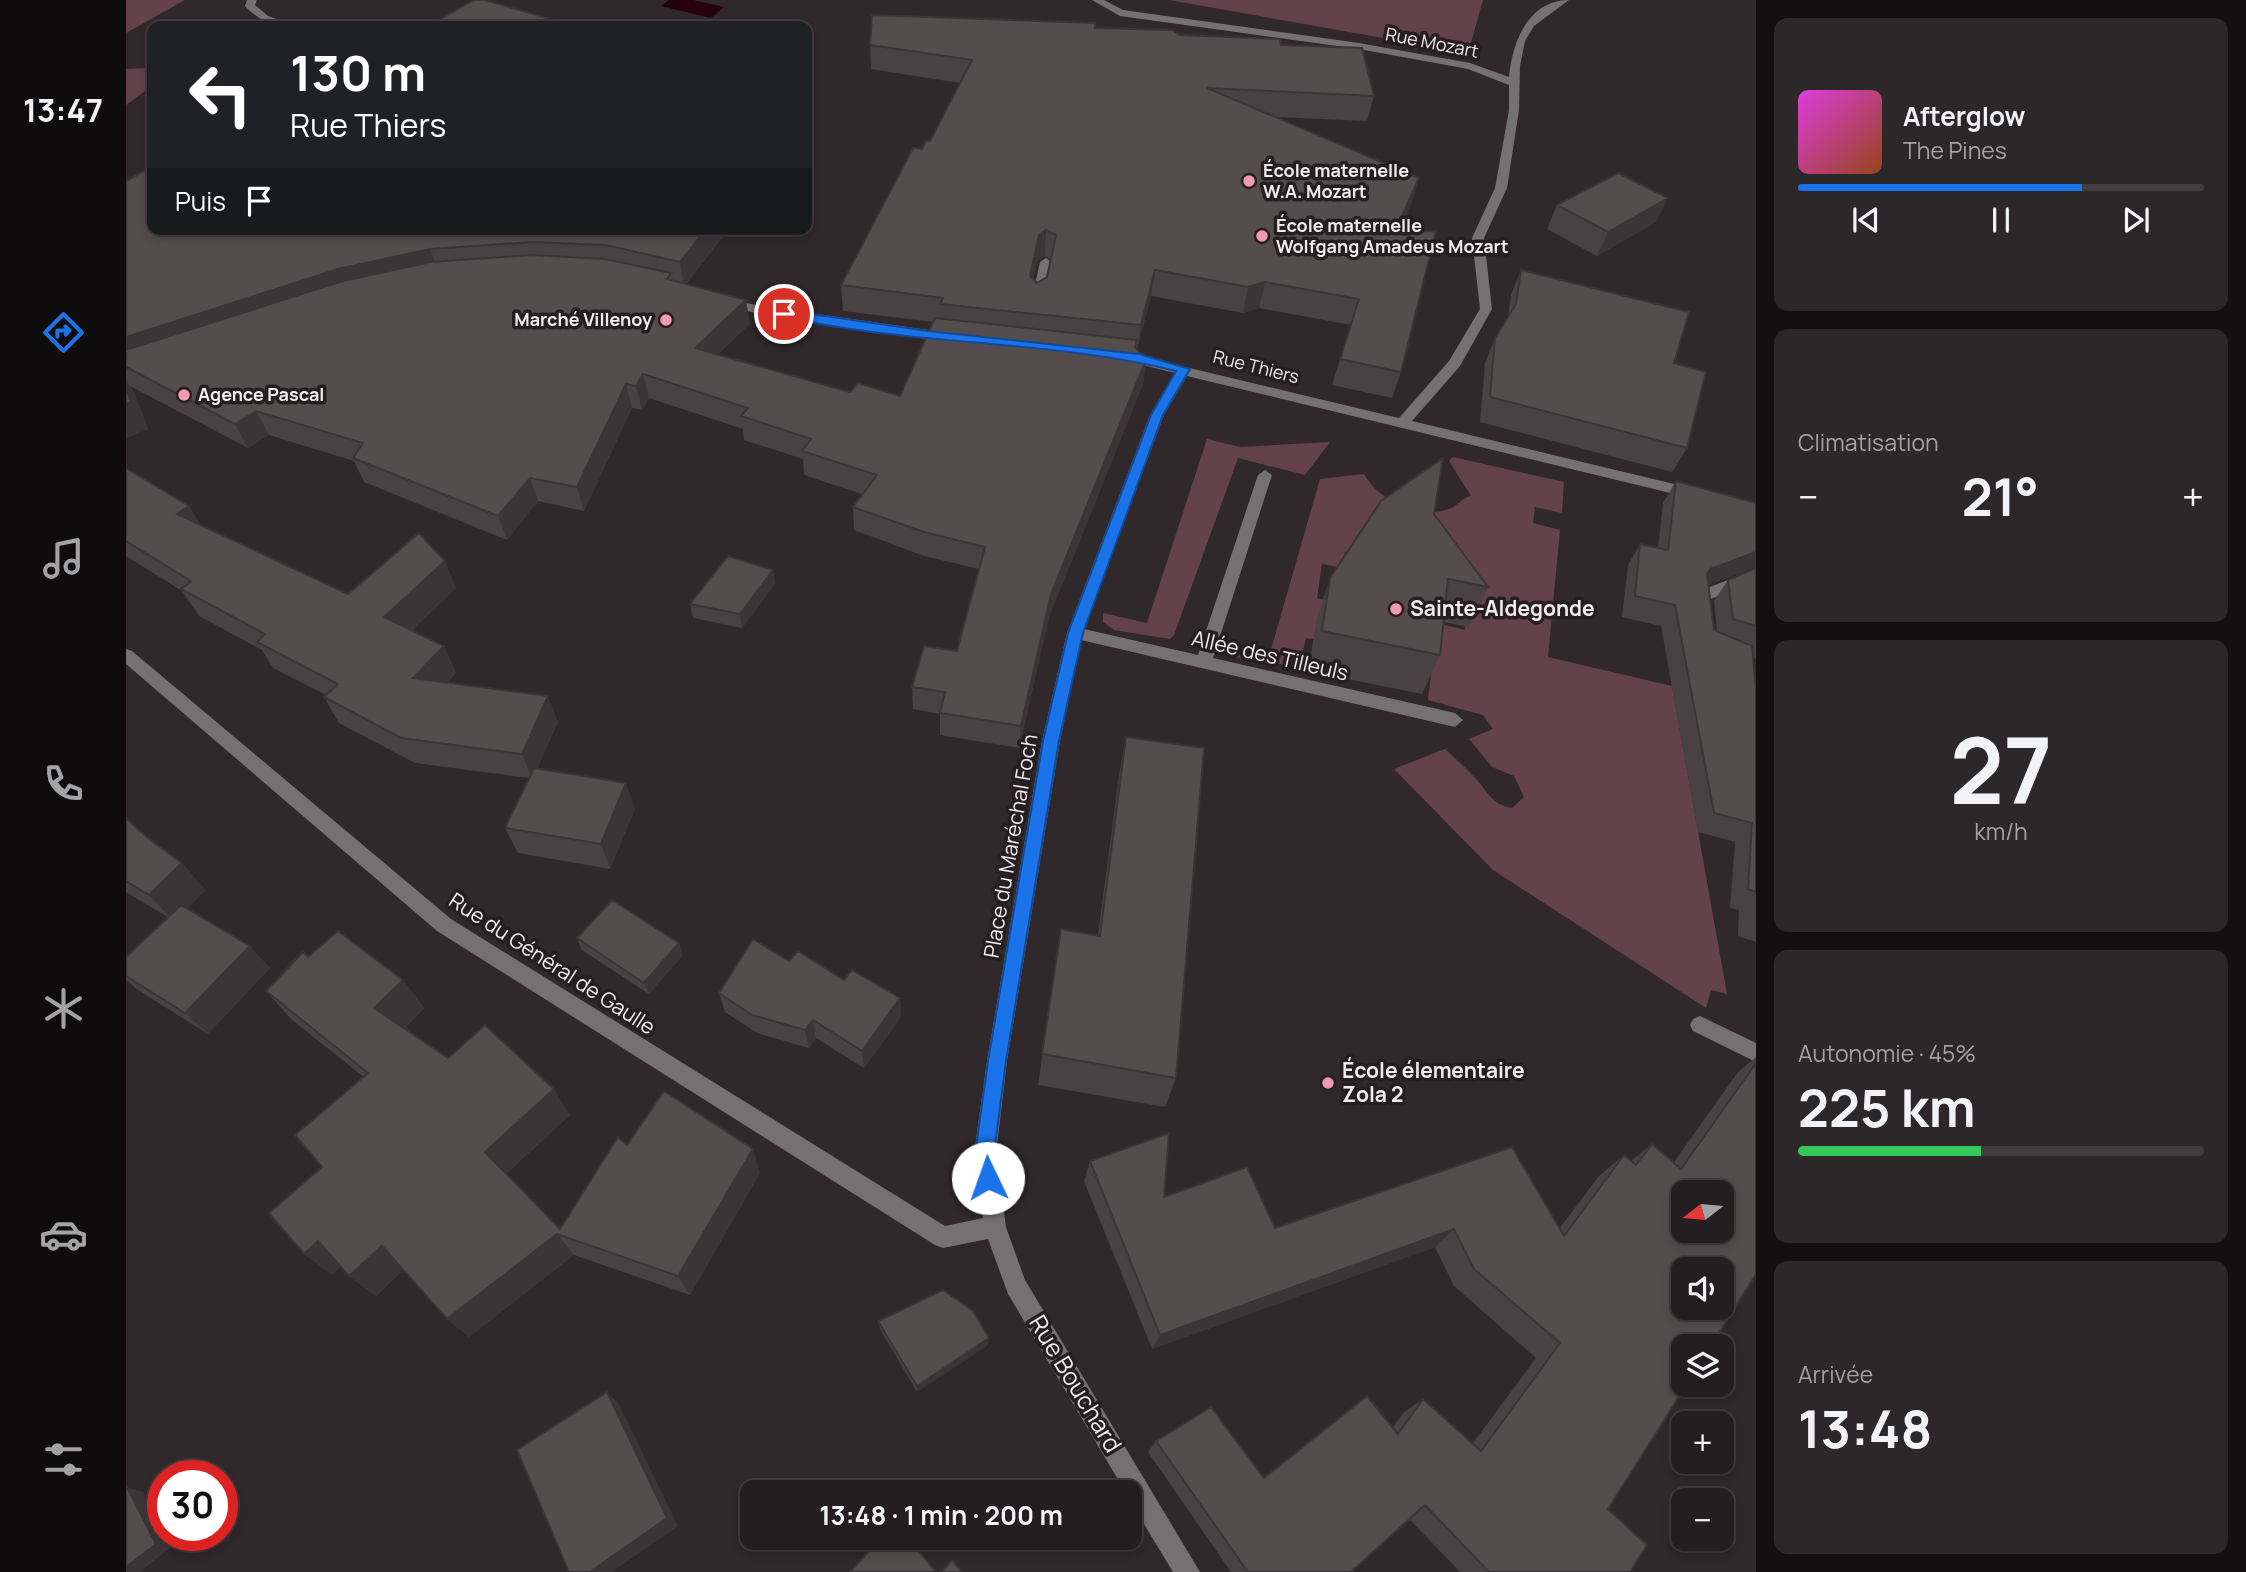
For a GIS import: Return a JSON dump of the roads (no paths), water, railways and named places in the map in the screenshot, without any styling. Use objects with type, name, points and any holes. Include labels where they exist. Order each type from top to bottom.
[{"type":"street","points":[[252,0],[250,6],[264,18],[274,21]]},
{"type":"street","name":"Rue Mozart","points":[[1097,0],[1121,13],[1359,46],[1470,66],[1514,83]]},
{"type":"street","points":[[1403,424],[1455,363],[1486,309],[1478,238],[1501,188],[1514,110],[1516,51],[1531,19],[1564,0]]},
{"type":"street","points":[[1037,303],[1046,262]]},
{"type":"street","points":[[710,298],[760,310],[966,339]]},
{"type":"street","name":"Rue Thiers","points":[[1112,355],[1184,369],[1716,499]]},
{"type":"street","name":"Place du Maréchal Foch","points":[[995,1227],[985,1154],[997,1061],[1051,741],[1075,633],[1157,415],[1184,369]]},
{"type":"street","points":[[1204,662],[1265,475]]},
{"type":"street","points":[[1707,633],[1703,596],[1756,574]]},
{"type":"street","name":"Allée des Tilleuls","points":[[1075,633],[1455,720]]},
{"type":"street","name":"Rue du Général de Gaulle","points":[[126,655],[444,925],[943,1237],[995,1227]]},
{"type":"street","points":[[1700,1025],[1756,1053]]},
{"type":"street","name":"Rue Bouchard","points":[[995,1227],[1016,1286],[1187,1572]]},
{"type":"place","name":"École maternelle W.A. Mozart","points":[[1249,181]]},
{"type":"place","name":"École maternelle Wolfgang Amadeus Mozart","points":[[1262,236]]},
{"type":"place","name":"Marché Villenoy","points":[[666,320]]},
{"type":"place","name":"Agence Pascal","points":[[184,395]]},
{"type":"place","name":"Sainte-Aldegonde","points":[[1396,609]]},
{"type":"place","name":"École élementaire Zola 2","points":[[1328,1083]]}]
